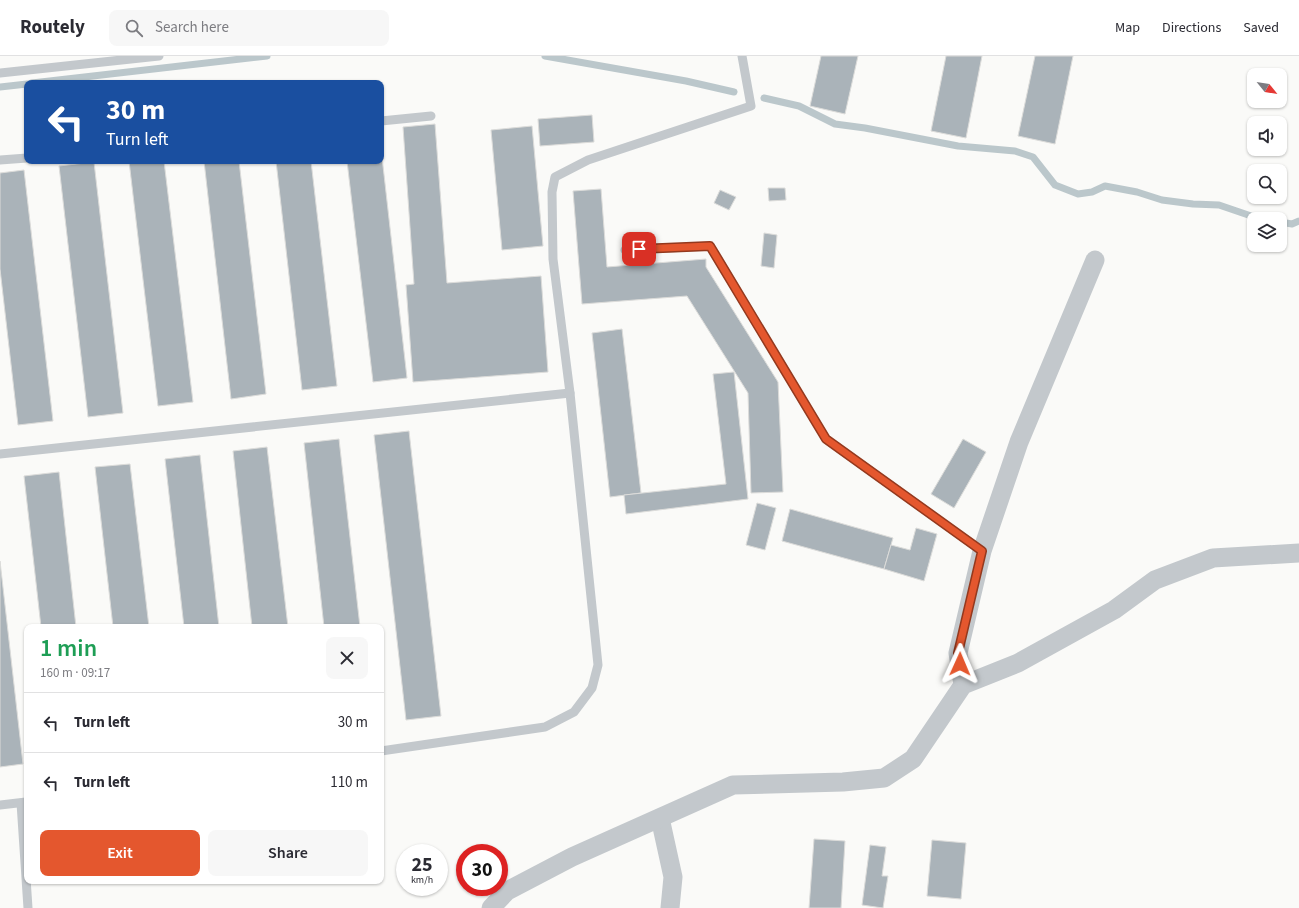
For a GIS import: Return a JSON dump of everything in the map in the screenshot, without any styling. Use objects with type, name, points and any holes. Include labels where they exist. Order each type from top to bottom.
[{"type":"street","points":[[963,685],[958,653],[982,551],[1019,442],[1095,260]]},
{"type":"street","points":[[491,908],[507,891],[572,857],[733,785],[844,782],[884,778],[913,759],[963,685],[1018,663],[1114,610],[1155,580],[1213,558],[1299,553]]},
{"type":"street","points":[[660,818],[673,877],[670,908]]},
{"type":"lane","points":[[0,73],[159,56]]},
{"type":"lane","points":[[384,751],[545,727],[574,712],[592,688],[598,666],[570,393],[553,259],[552,192],[555,177],[588,160],[751,106],[742,56]]},
{"type":"lane","points":[[384,121],[431,116]]},
{"type":"lane","points":[[0,160],[24,158]]},
{"type":"lane","points":[[625,250],[710,246],[826,439],[982,551]]},
{"type":"lane","points":[[0,454],[570,393]]},
{"type":"lane","points":[[0,805],[24,803]]},
{"type":"lane","points":[[27,884],[28,908]]},
{"type":"building","points":[[821,56],[858,56],[845,114],[810,106]]},
{"type":"building","points":[[946,56],[982,56],[966,138],[931,131]]},
{"type":"building","points":[[1035,56],[1073,56],[1055,144],[1018,136]]},
{"type":"building","points":[[592,115],[594,142],[540,146],[538,119]]},
{"type":"building","points":[[435,124],[447,283],[541,276],[548,372],[413,382],[406,285],[414,284],[403,127]]},
{"type":"building","points":[[532,126],[543,246],[502,250],[491,130]]},
{"type":"building","points":[[94,164],[123,413],[88,417],[59,166]]},
{"type":"building","points":[[129,164],[164,164],[193,402],[158,406]]},
{"type":"building","points":[[204,164],[239,164],[266,394],[231,399]]},
{"type":"building","points":[[276,164],[311,164],[337,386],[302,390]]},
{"type":"building","points":[[347,164],[383,164],[407,378],[373,382]]},
{"type":"building","points":[[24,170],[53,421],[18,425],[0,269],[0,173]]},
{"type":"building","points":[[768,188],[785,188],[786,200],[769,201]]},
{"type":"building","points":[[601,189],[607,267],[706,259],[706,267],[778,382],[783,492],[751,493],[748,393],[687,296],[582,304],[573,191]]},
{"type":"building","points":[[720,190],[736,197],[729,210],[714,203]]},
{"type":"building","points":[[764,233],[777,235],[774,268],[761,266]]},
{"type":"building","points":[[622,329],[641,493],[610,497],[592,333]]},
{"type":"building","points":[[734,372],[748,499],[626,514],[624,495],[726,484],[713,374]]},
{"type":"building","points":[[409,431],[441,716],[406,720],[374,435]]},
{"type":"building","points":[[339,439],[360,624],[324,624],[304,443]]},
{"type":"building","points":[[963,439],[986,452],[954,508],[931,494]]},
{"type":"building","points":[[267,447],[288,624],[252,624],[233,451]]},
{"type":"building","points":[[200,455],[219,624],[184,624],[165,459]]},
{"type":"building","points":[[130,464],[149,624],[113,624],[95,467]]},
{"type":"building","points":[[59,472],[76,624],[41,624],[24,476]]},
{"type":"building","points":[[757,503],[776,508],[765,550],[746,545]]},
{"type":"building","points":[[790,509],[893,538],[884,569],[782,541]]},
{"type":"building","points":[[916,528],[937,534],[924,581],[884,569],[891,545],[910,550]]},
{"type":"building","points":[[0,561],[23,764],[0,767]]},
{"type":"building","points":[[814,839],[845,841],[841,908],[809,908]]},
{"type":"building","points":[[932,840],[966,843],[961,899],[927,896]]},
{"type":"building","points":[[870,845],[886,847],[882,876],[888,876],[883,908],[862,905]]},
{"type":"waterway","points":[[58,80],[267,56]]},
{"type":"waterway","points":[[545,56],[686,81],[734,92]]},
{"type":"waterway","points":[[0,87],[24,84]]},
{"type":"waterway","points":[[764,98],[799,106],[835,124],[865,128],[958,146],[1015,151],[1033,157],[1055,185],[1078,194],[1092,192],[1105,186],[1137,192],[1162,200],[1193,204],[1219,205],[1247,215]]},
{"type":"waterway","points":[[1287,223],[1292,224],[1299,221]]},
{"type":"route","points":[[639,249],[710,246],[826,439],[982,551],[958,653],[960,664]]}]
